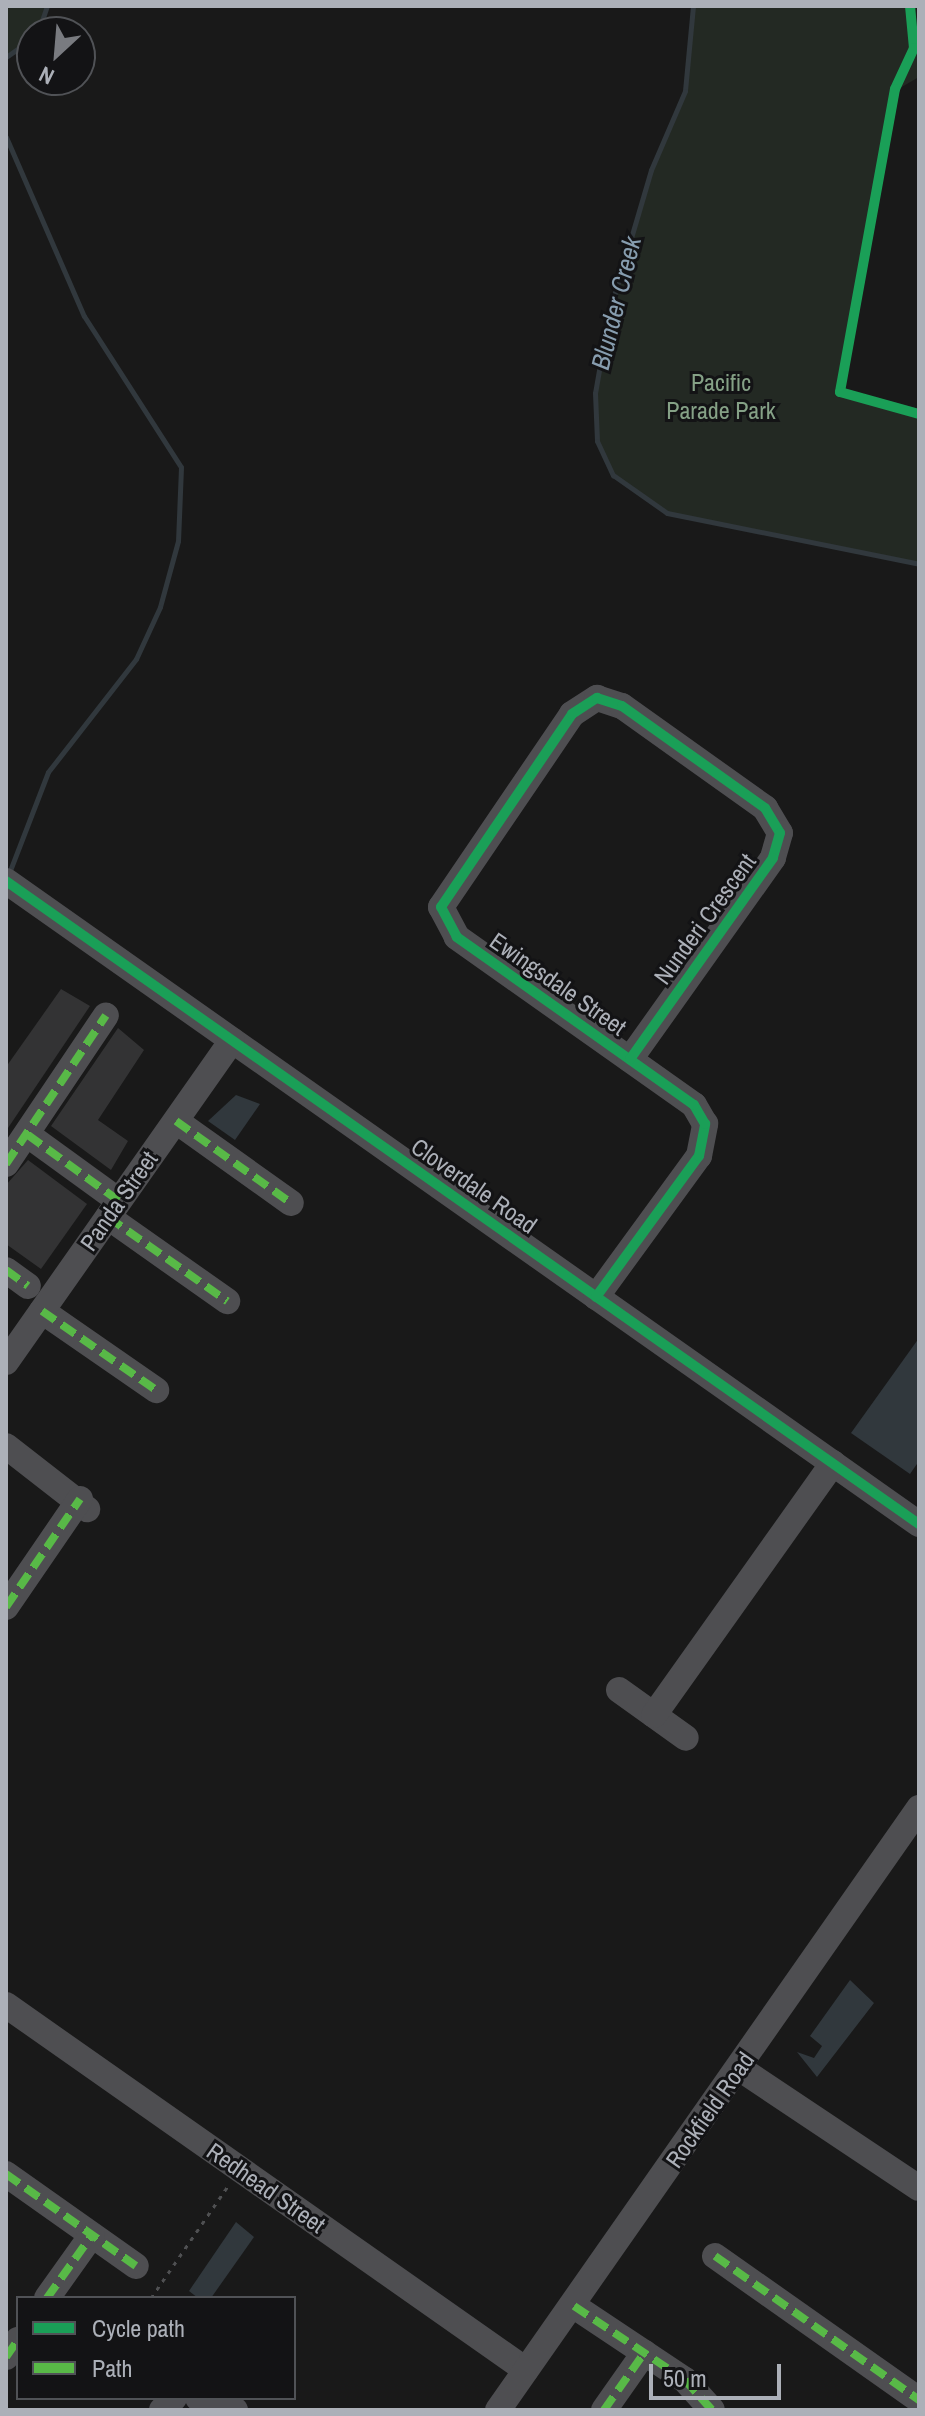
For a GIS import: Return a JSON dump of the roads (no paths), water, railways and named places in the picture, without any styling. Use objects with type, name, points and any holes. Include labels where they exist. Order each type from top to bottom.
[{"type":"street","name":"Nunderi Crescent","points":[[597,698],[622,706],[765,808],[780,833],[773,858],[630,1059]]},
{"type":"street","name":"Ewingsdale Street","points":[[596,1297],[704,1143],[705,1124],[694,1105],[457,937],[441,913],[451,887],[572,714],[597,698]]},
{"type":"street","name":"Cloverdale Road","points":[[6,881],[919,1524]]},
{"type":"street","points":[[6,1164],[106,1015]]},
{"type":"street","name":"Panda Street","points":[[6,1362],[232,1041]]},
{"type":"street","points":[[176,1121],[291,1203]]},
{"type":"street","points":[[28,1135],[227,1301]]},
{"type":"street","points":[[6,1270],[28,1286]]},
{"type":"street","points":[[42,1311],[156,1390]]},
{"type":"street","points":[[6,1446],[84,1504],[6,1607]]},
{"type":"street","points":[[654,1715],[833,1463]]},
{"type":"street","points":[[619,1690],[686,1738]]},
{"type":"street","name":"Rockfield Road","points":[[498,2410],[574,2306],[919,1808]]},
{"type":"street","name":"Redhead Street","points":[[6,2005],[526,2370]]},
{"type":"street","points":[[739,2068],[919,2188]]},
{"type":"street","points":[[6,2174],[136,2266]]},
{"type":"street","points":[[48,2296],[92,2235]]},
{"type":"street","points":[[715,2256],[919,2400]]},
{"type":"street","points":[[574,2306],[685,2380],[712,2410]]},
{"type":"street","points":[[604,2410],[644,2353]]},
{"type":"street","points":[[204,2400],[235,2410]]},
{"type":"waterway","name":"Blunder Creek","points":[[44,16],[47,6]]},
{"type":"waterway","name":"Blunder Creek","points":[[693,6],[685,91],[651,170],[609,313],[595,393],[597,441],[613,475],[667,513],[919,564]]},
{"type":"waterway","name":"Blunder Creek","points":[[6,57],[16,50]]},
{"type":"waterway","points":[[6,137],[84,316],[181,467],[178,541],[160,607],[136,659],[48,772],[11,868]]},
{"type":"park label","name":"Pacific Parade Park","points":[[721,397]]}]
